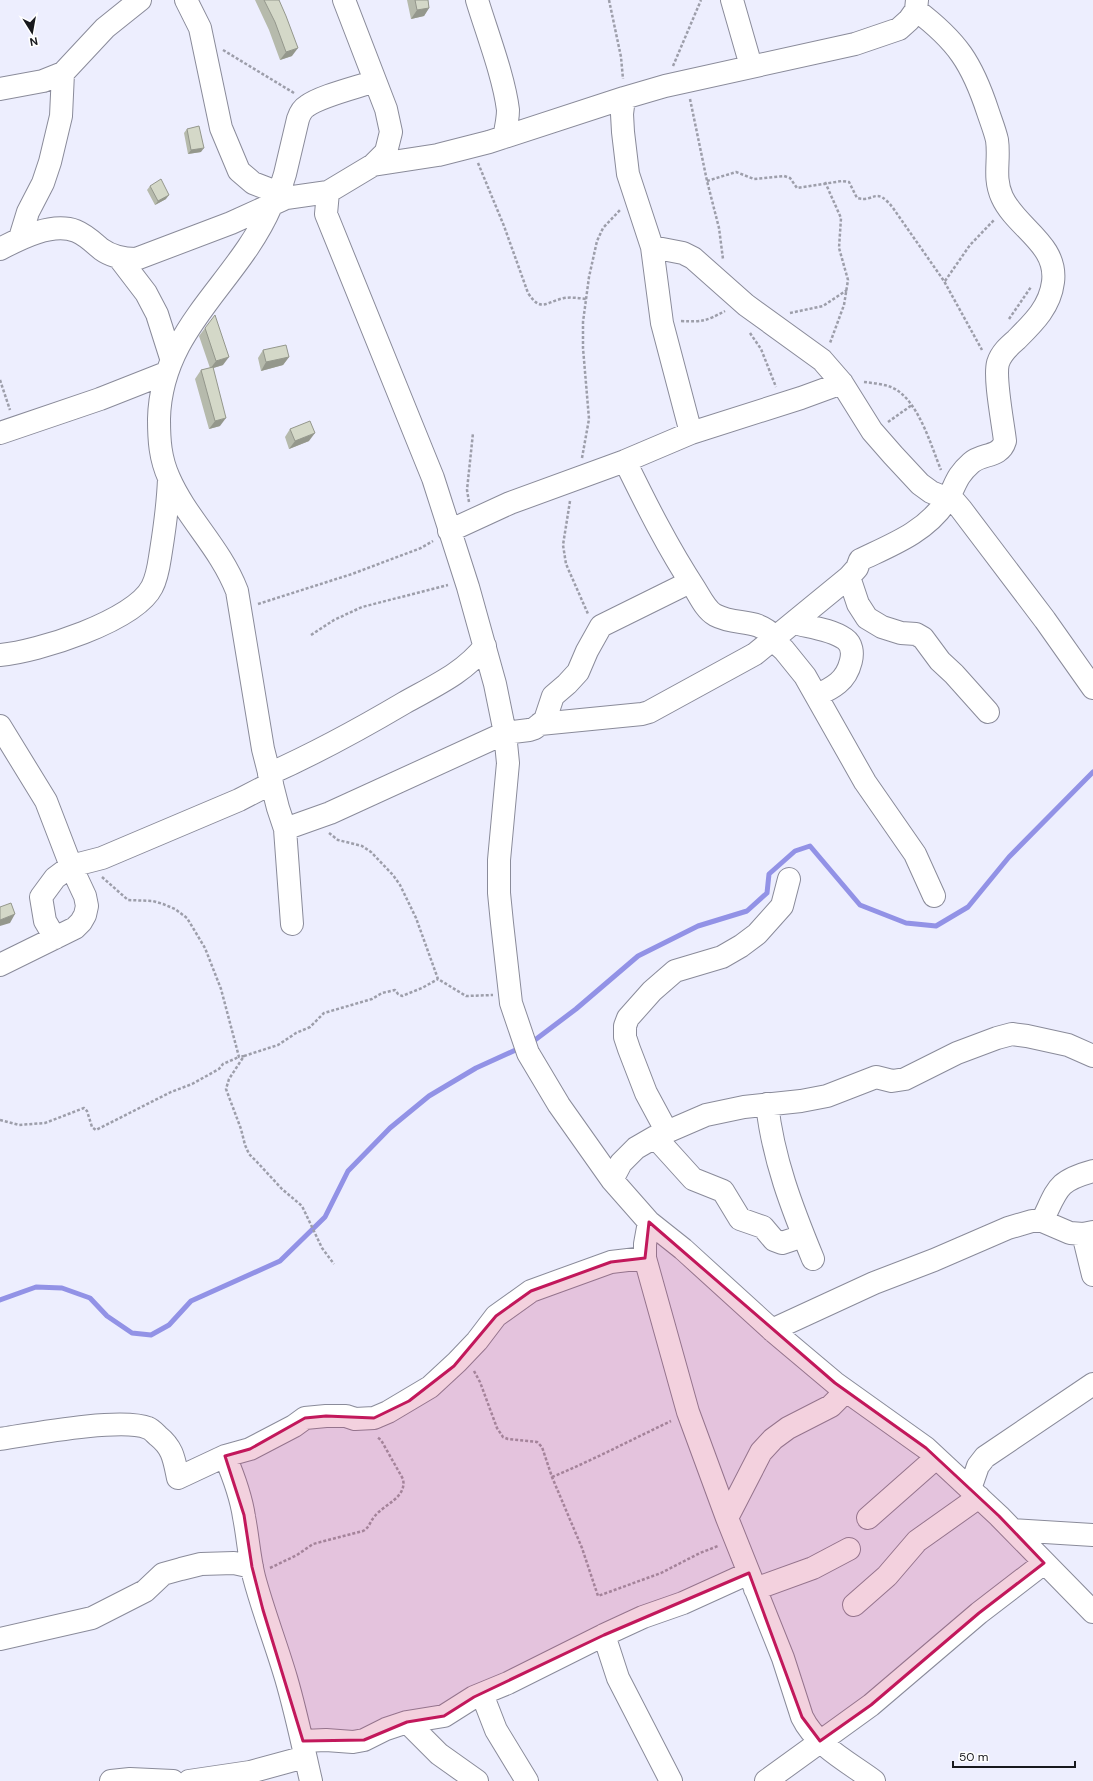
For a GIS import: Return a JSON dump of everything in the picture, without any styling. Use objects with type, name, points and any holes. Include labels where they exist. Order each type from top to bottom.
[{"type":"street","points":[[0,89],[43,82],[63,73],[105,28],[140,0]]},
{"type":"street","points":[[186,0],[203,38],[221,128],[239,172],[279,199]]},
{"type":"street","points":[[0,249],[20,238],[48,231],[64,229],[77,231],[103,251],[120,259],[136,259],[279,199],[328,192],[373,165],[386,152],[391,132],[386,109],[344,0]]},
{"type":"street","points":[[478,0],[508,110],[504,137]]},
{"type":"street","points":[[732,0],[751,66]]},
{"type":"street","points":[[286,829],[330,814],[505,733],[529,730],[540,724],[649,712],[755,654],[849,577],[857,568],[860,560],[898,543],[919,530],[931,520],[950,493],[958,476],[973,461],[978,458],[995,454],[1003,447],[1005,441],[998,383],[998,364],[1005,351],[1043,311],[1050,296],[1053,282],[1053,270],[1048,255],[1042,244],[1008,207],[998,187],[996,166],[997,141],[972,69],[959,49],[917,5],[909,20],[899,29],[855,44],[665,86],[504,137],[438,155],[373,165]]},
{"type":"street","points":[[20,238],[28,212],[43,183],[54,149],[61,116],[63,73]]},
{"type":"street","points":[[292,924],[286,829],[270,778],[255,708],[250,663],[237,591],[229,571],[179,498],[169,479],[161,457],[158,440],[159,405],[169,365],[186,331],[249,246],[279,199],[298,118],[302,110],[308,105],[375,81]]},
{"type":"street","points":[[624,98],[623,132],[628,174],[652,247],[662,323],[690,433]]},
{"type":"street","points":[[328,192],[326,214],[333,235],[430,471],[485,646],[505,733],[508,763],[499,860],[499,893],[509,994],[524,1045],[559,1105],[612,1180],[649,1222],[683,1249],[772,1330],[846,1391],[881,1415],[936,1458],[1013,1530],[1093,1612]]},
{"type":"street","points":[[652,247],[678,252],[693,258],[744,304],[822,360],[842,383],[872,431],[920,484],[931,492],[950,493]]},
{"type":"street","points":[[120,259],[146,293],[157,314],[169,365]]},
{"type":"street","points":[[8,430],[106,396],[169,365]]},
{"type":"street","points":[[449,531],[510,503],[625,461],[690,433],[842,383]]},
{"type":"street","points":[[625,461],[671,553],[707,607],[714,614],[739,622],[755,623],[767,629],[805,676],[865,782],[915,854],[934,896]]},
{"type":"street","points":[[0,656],[33,648],[90,630],[128,612],[144,598],[152,588],[157,575],[168,514],[169,479]]},
{"type":"street","points":[[950,493],[955,502],[973,523],[1093,688]]},
{"type":"street","points":[[849,577],[858,604],[867,618],[882,627],[901,633],[916,634],[923,638],[940,661],[954,674],[988,712]]},
{"type":"street","points":[[540,724],[549,712],[553,696],[568,684],[578,672],[601,626],[690,582]]},
{"type":"street","points":[[794,623],[843,637],[851,647],[851,662],[845,674],[839,682],[817,695]]},
{"type":"street","points":[[55,938],[45,921],[40,897],[55,878],[78,865],[102,858],[206,814],[451,678],[474,659],[485,646]]},
{"type":"street","points":[[0,965],[55,938],[81,922],[87,906],[78,865],[46,800],[2,738]]},
{"type":"street","points":[[789,879],[782,906],[756,934],[741,946],[722,957],[675,971],[652,991],[628,1018],[625,1026],[625,1037],[661,1134],[693,1179],[723,1191],[740,1219],[763,1227],[774,1240],[782,1243],[803,1236]]},
{"type":"street","points":[[612,1180],[621,1163],[636,1148],[661,1134],[706,1115],[767,1104],[827,1096],[876,1078],[892,1081],[905,1079],[976,1045],[1012,1034],[1068,1045],[1093,1056]]},
{"type":"street","points":[[767,1104],[770,1135],[776,1158],[792,1210],[813,1259]]},
{"type":"street","points":[[1042,1221],[1057,1189],[1069,1178],[1093,1171]]},
{"type":"street","points":[[772,1330],[836,1299],[934,1260],[1008,1228],[1032,1221],[1042,1221],[1070,1233],[1088,1233],[1093,1275]]},
{"type":"street","points":[[649,1222],[645,1258],[688,1412],[727,1518],[783,1658],[802,1717],[820,1742],[874,1781]]},
{"type":"street","points":[[0,1439],[100,1426],[128,1425],[149,1428],[168,1444],[174,1460],[178,1478],[224,1456],[250,1449],[294,1426],[305,1418],[346,1416],[355,1419],[374,1418],[404,1404],[430,1387],[457,1362],[477,1341],[496,1316],[531,1291],[610,1262],[645,1258]]},
{"type":"street","points":[[854,1605],[887,1576],[917,1541],[975,1493],[978,1466],[985,1457],[1093,1384]]},
{"type":"street","points":[[727,1518],[761,1452],[773,1439],[788,1428],[831,1406],[846,1391]]},
{"type":"street","points":[[224,1456],[239,1495],[244,1515],[252,1567],[263,1610],[282,1664],[311,1781]]},
{"type":"street","points":[[868,1518],[936,1458]]},
{"type":"street","points":[[1013,1530],[1093,1535]]},
{"type":"street","points":[[189,1781],[250,1772],[326,1740],[353,1742],[364,1740],[386,1729],[408,1722],[444,1716],[482,1694],[642,1617],[752,1581],[813,1568],[849,1549]]},
{"type":"street","points":[[0,1639],[92,1618],[145,1591],[164,1574],[181,1568],[201,1564],[234,1563],[252,1567]]},
{"type":"street","points":[[766,1781],[871,1705],[979,1613],[1044,1563]]},
{"type":"street","points":[[604,1635],[618,1678],[671,1781]]},
{"type":"street","points":[[482,1694],[496,1730],[527,1781]]},
{"type":"street","points":[[408,1722],[439,1754],[476,1781]]},
{"type":"street","points":[[112,1781],[130,1779],[173,1781]]},
{"type":"path","points":[[609,0],[621,57],[624,98]]},
{"type":"path","points":[[665,86],[701,0]]},
{"type":"path","points":[[203,38],[288,89],[308,105]]},
{"type":"path","points":[[686,82],[707,181],[719,228],[726,287]]},
{"type":"path","points":[[471,146],[532,299],[537,304],[543,305],[563,298],[575,297],[586,299]]},
{"type":"path","points":[[707,181],[736,172],[754,179],[784,176],[790,178],[797,188],[825,182],[849,182],[857,198],[860,199],[878,195],[883,197],[893,208],[944,282],[985,355]]},
{"type":"path","points":[[822,360],[838,324],[847,290],[848,280],[839,248],[841,218],[825,182]]},
{"type":"path","points":[[596,634],[566,564],[563,545],[571,497],[577,478],[589,419],[583,348],[583,322],[586,299],[597,241],[603,228],[622,207]]},
{"type":"path","points":[[944,282],[970,245],[1008,207]]},
{"type":"path","points":[[1006,325],[1016,307],[1033,284]]},
{"type":"path","points":[[787,313],[824,306],[847,290]]},
{"type":"path","points":[[662,323],[706,321],[744,304]]},
{"type":"path","points":[[749,331],[762,349],[774,382],[785,403]]},
{"type":"path","points":[[981,348],[987,343]]},
{"type":"path","points":[[0,380],[8,430]]},
{"type":"path","points":[[842,383],[865,382],[893,388],[912,405],[926,433],[950,493]]},
{"type":"path","points":[[872,431],[912,405]]},
{"type":"path","points":[[240,610],[333,581],[421,548],[449,531]]},
{"type":"path","points":[[311,635],[334,620],[362,607],[465,580]]},
{"type":"path","points":[[310,820],[322,826],[338,840],[362,846],[372,852],[393,875],[400,885],[416,918],[438,979],[466,996],[509,994]]},
{"type":"path","points":[[78,865],[104,878],[128,900],[153,901],[163,904],[175,909],[187,918],[205,948],[221,989],[238,1057]]},
{"type":"path","points":[[0,1120],[19,1125],[45,1123],[84,1108],[87,1111],[92,1128],[96,1130],[170,1092],[192,1084],[219,1069],[223,1064],[238,1057],[278,1045],[296,1033],[310,1027],[324,1013],[372,999],[382,993],[395,990],[402,996],[422,988],[438,979]]},
{"type":"path","points":[[244,1056],[229,1079],[226,1089],[242,1129],[245,1145],[249,1154],[282,1189],[302,1206],[322,1248],[334,1264]]},
{"type":"path","points":[[457,1362],[471,1369],[476,1374],[497,1428],[503,1437],[508,1439],[537,1442],[542,1446],[552,1477],[580,1542],[598,1596],[661,1573],[700,1553],[736,1539]]},
{"type":"path","points":[[552,1477],[597,1458],[614,1447],[688,1412]]},
{"type":"path","points":[[252,1567],[264,1570],[296,1555],[313,1544],[363,1532],[367,1529],[374,1517],[399,1496],[404,1485],[403,1479],[385,1445],[382,1440],[355,1419]]},
{"type":"highlighted area","points":[[649,1222],[835,1383],[926,1448],[999,1516],[1044,1563],[979,1613],[871,1705],[820,1741],[802,1717],[749,1573],[604,1635],[474,1697],[444,1716],[407,1722],[364,1740],[303,1741],[263,1610],[252,1567],[244,1515],[225,1456],[250,1449],[305,1418],[326,1416],[374,1418],[409,1401],[454,1366],[496,1316],[531,1291],[611,1262],[645,1258]]},
{"type":"building","points":[[264,0],[279,0],[298,48],[286,52],[275,22]]},
{"type":"building","points":[[415,0],[428,0],[429,8],[417,10]]},
{"type":"building","points":[[199,126],[204,148],[191,150],[187,129]]},
{"type":"building","points":[[161,179],[169,195],[158,201],[150,186]]},
{"type":"building","points":[[215,315],[229,357],[216,361],[205,328]]},
{"type":"building","points":[[286,345],[289,357],[266,362],[263,350]]},
{"type":"building","points":[[213,367],[226,418],[215,421],[201,370]]},
{"type":"building","points":[[310,421],[315,433],[295,441],[290,429]]},
{"type":"building","points":[[11,903],[15,914],[0,920],[0,907]]},
{"type":"waterway","points":[[531,1043],[576,1009],[638,956],[698,926],[747,911],[767,893],[769,874],[795,851],[810,846],[860,905],[906,923],[936,926],[968,907],[1009,857],[1093,772]]},
{"type":"waterway","points":[[0,1300],[36,1287],[62,1288],[90,1298],[107,1316],[132,1333],[151,1335],[169,1325],[191,1301],[280,1261],[325,1217],[348,1171],[390,1128],[429,1096],[476,1068],[520,1048]]}]
